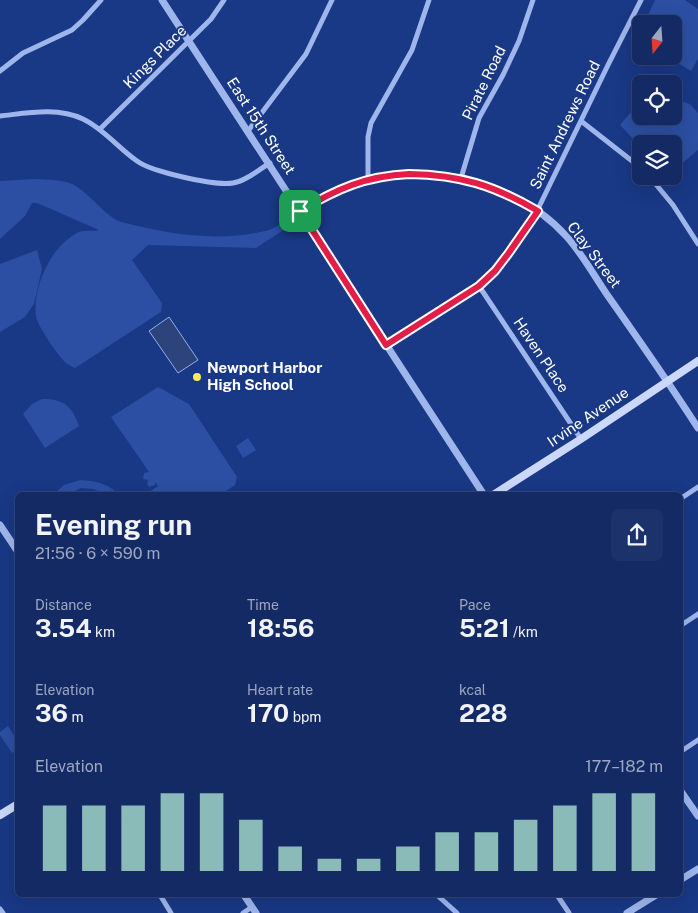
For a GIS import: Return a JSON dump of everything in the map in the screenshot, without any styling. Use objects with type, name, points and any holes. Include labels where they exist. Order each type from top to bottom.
[{"type":"main road","name":"Irvine Avenue","points":[[498,492],[698,361]]},
{"type":"main road","points":[[0,815],[15,806]]},
{"type":"street","points":[[0,71],[23,52],[72,30],[101,0]]},
{"type":"street","name":"East 15th Street","points":[[162,0],[270,163],[482,492]]},
{"type":"street","name":"Kings Place","points":[[100,129],[211,19],[224,0]]},
{"type":"street","points":[[248,131],[306,54],[332,0]]},
{"type":"street","points":[[368,180],[368,137],[371,123],[412,50],[429,0]]},
{"type":"street","name":"Pirate Road","points":[[461,178],[479,118],[519,41],[533,0]]},
{"type":"street","name":"Saint Andrews Road","points":[[386,345],[479,286],[504,260],[538,211],[641,0]]},
{"type":"street","points":[[0,114],[56,111],[82,118],[100,129],[138,162],[149,168],[205,182],[217,184],[234,183],[250,176],[270,163]]},
{"type":"street","points":[[581,121],[632,161]]},
{"type":"street","name":"Clay Street","points":[[300,211],[347,186],[389,175],[409,174],[432,174],[461,178],[492,187],[538,211],[567,237],[698,428]]},
{"type":"street","points":[[655,185],[672,205],[698,244]]},
{"type":"street","name":"Haven Place","points":[[479,286],[581,439]]},
{"type":"street","points":[[683,497],[698,487]]},
{"type":"street","points":[[0,525],[15,548]]},
{"type":"street","points":[[683,624],[698,614]]},
{"type":"street","points":[[683,750],[698,740]]},
{"type":"street","points":[[683,794],[698,816]]},
{"type":"street","points":[[683,878],[698,869]]},
{"type":"street","points":[[161,897],[172,913]]},
{"type":"street","points":[[243,913],[254,910],[245,897]]},
{"type":"street","points":[[439,897],[457,913]]},
{"type":"street","points":[[558,897],[569,913]]},
{"type":"street","points":[[627,913],[639,910],[654,897]]},
{"type":"street","points":[[0,909],[3,913]]},
{"type":"shaded area","points":[[655,0],[685,0],[698,9],[698,59],[691,71],[681,65],[682,15],[648,15]]},
{"type":"shaded area","points":[[682,102],[690,104],[698,113],[698,150],[682,163],[682,135],[632,135],[632,138],[620,125],[632,111],[632,125],[682,125]]},
{"type":"shaded area","points":[[55,180],[74,185],[114,219],[157,230],[195,235],[232,236],[269,230],[289,218],[293,224],[256,248],[148,245],[132,260],[162,303],[161,312],[75,368],[62,359],[40,326],[36,316],[37,293],[45,269],[59,248],[68,239],[80,232],[99,230],[37,203],[32,203],[25,216],[0,239],[0,181]]},
{"type":"shaded area","points":[[37,250],[42,269],[34,304],[25,317],[0,332],[0,264]]},
{"type":"shaded area","points":[[169,317],[198,360],[178,373],[149,331]]},
{"type":"shaded area","points":[[158,387],[189,404],[237,477],[235,485],[224,492],[149,492],[158,486],[155,482],[155,485],[149,487],[147,484],[148,480],[143,479],[144,473],[149,472],[111,417]]},
{"type":"shaded area","points":[[42,399],[56,400],[66,405],[74,414],[79,426],[45,448],[23,414],[32,404]]},
{"type":"shaded area","points":[[248,438],[256,450],[243,458],[236,446]]},
{"type":"shaded area","points":[[80,480],[91,481],[101,483],[116,492],[100,492],[94,489],[81,488],[72,492],[56,492],[64,485]]},
{"type":"shaded area","points":[[8,726],[15,737],[15,751],[12,753],[0,732]]},
{"type":"place","name":"Newport Harbor High School","points":[[197,377]]},
{"type":"route","points":[[432,174],[461,178],[492,187],[538,211],[495,271],[479,286],[386,345],[300,211],[324,196],[347,186],[368,180],[389,175],[432,174]]}]
